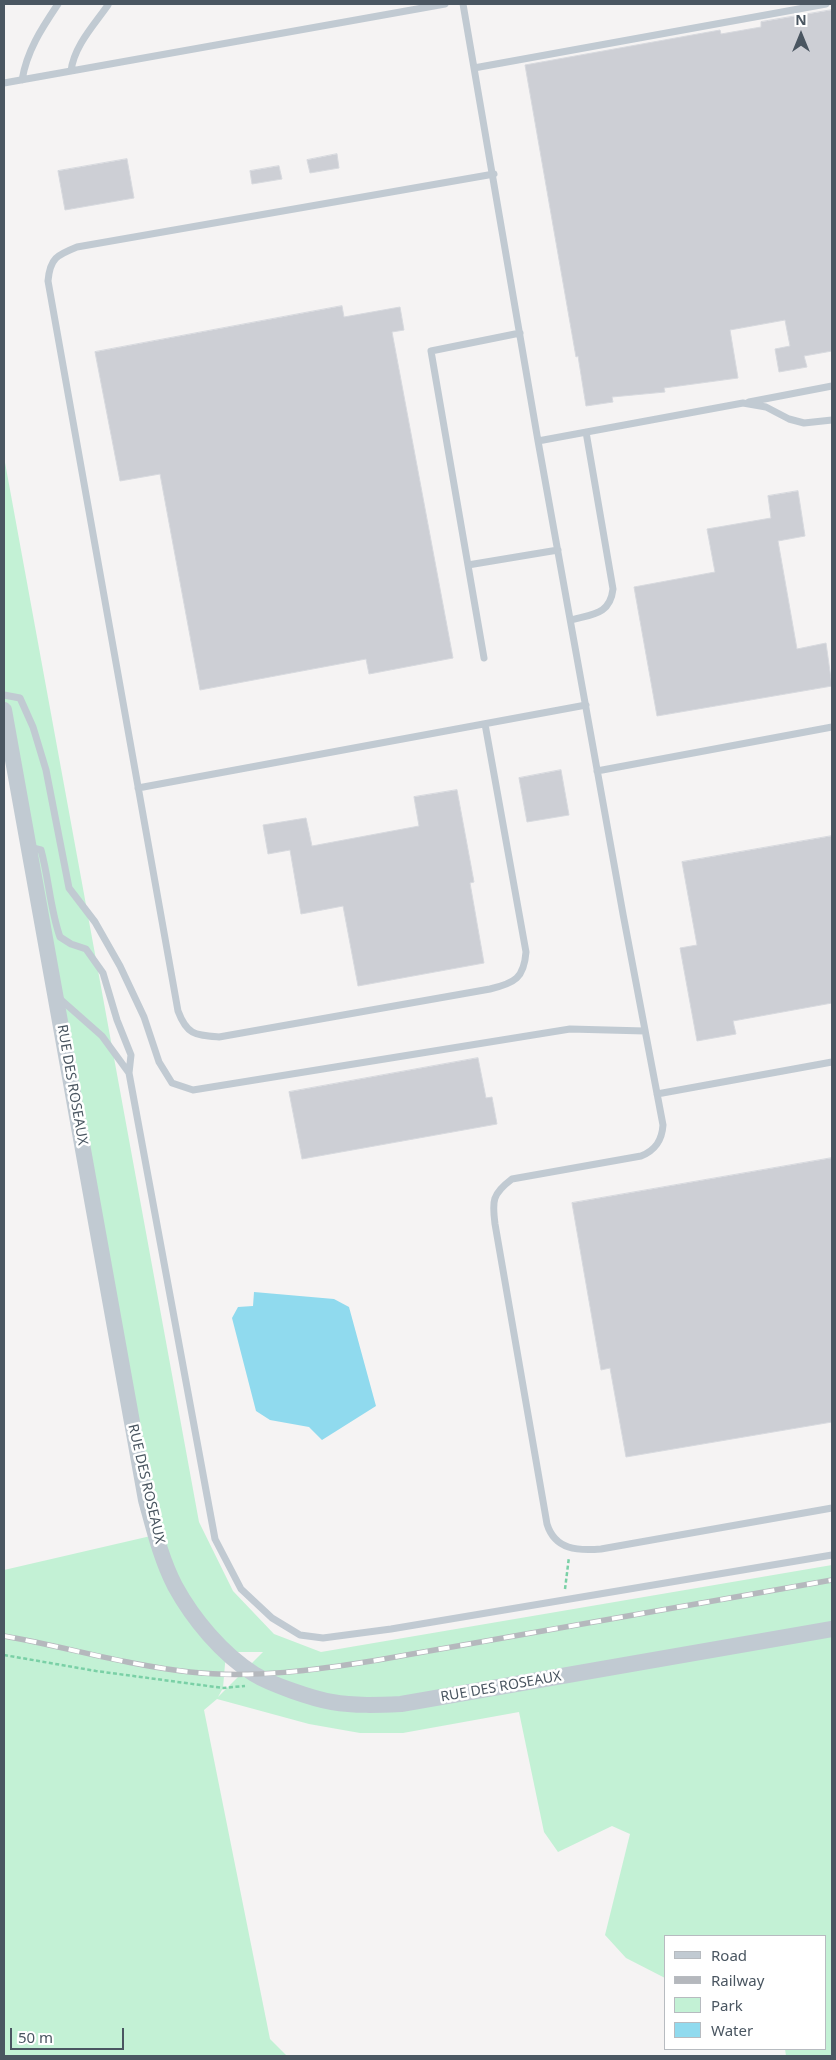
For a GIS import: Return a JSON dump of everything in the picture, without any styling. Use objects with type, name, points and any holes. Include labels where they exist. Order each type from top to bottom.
[{"type":"street","name":"RUE DES ROSEAUX","points":[[4,710],[146,1500],[155,1535],[176,1588],[205,1628],[226,1652],[255,1674],[302,1694],[331,1702],[366,1705],[401,1704],[832,1629]]},
{"type":"lane","points":[[22,80],[25,62],[39,31],[58,4]]},
{"type":"lane","points":[[4,83],[445,4]]},
{"type":"lane","points":[[463,4],[494,174],[538,441],[663,1125],[663,1133],[650,1153],[512,1180],[499,1189],[494,1199],[495,1224],[547,1524],[550,1533],[556,1540],[570,1549],[601,1549],[832,1508]]},
{"type":"lane","points":[[474,68],[826,4]]},
{"type":"lane","points":[[71,71],[72,60],[78,48],[108,5]]},
{"type":"lane","points":[[485,724],[526,952],[525,967],[518,978],[508,985],[490,989],[219,1037],[196,1035],[184,1026],[178,1011],[48,281],[49,266],[58,255],[77,247],[494,174]]},
{"type":"lane","points":[[484,658],[431,351],[520,333]]},
{"type":"lane","points":[[538,441],[832,386]]},
{"type":"lane","points":[[744,403],[766,407],[789,419],[804,423],[832,420]]},
{"type":"lane","points":[[571,620],[600,612],[607,607],[612,600],[613,589],[586,432]]},
{"type":"lane","points":[[468,565],[558,550]]},
{"type":"lane","points":[[4,695],[20,698],[33,728],[46,770],[68,888],[95,922],[120,966],[144,1017],[159,1062],[172,1083],[193,1090],[481,1045],[570,1029],[645,1031]]},
{"type":"lane","points":[[138,788],[586,705]]},
{"type":"lane","points":[[597,771],[832,727]]},
{"type":"lane","points":[[29,847],[40,850],[47,875],[54,921],[60,937],[71,944],[86,948],[103,973],[117,1020],[131,1054],[129,1073],[215,1539],[241,1589],[272,1618],[300,1635],[323,1638],[391,1629],[832,1556]]},
{"type":"lane","points":[[55,994],[102,1036],[129,1073]]},
{"type":"lane","points":[[657,1094],[832,1062]]},
{"type":"path","points":[[564,1600],[570,1549]]},
{"type":"path","points":[[4,1655],[96,1671],[223,1688],[249,1686]]},
{"type":"green space","points":[[4,457],[199,1522],[233,1591],[274,1634],[321,1652],[832,1565],[832,2056],[786,2056],[785,2050],[826,2050],[826,1935],[664,1935],[664,1977],[626,1958],[605,1935],[630,1834],[612,1826],[558,1852],[544,1832],[519,1712],[403,1733],[360,1733],[309,1724],[217,1699],[204,1710],[270,2039],[287,2056],[4,2056],[4,1570],[155,1535],[4,710]],"holes":[[[226,1652],[263,1652],[218,1697],[223,1688]]]},
{"type":"water","points":[[254,1292],[334,1299],[349,1307],[376,1406],[322,1440],[309,1427],[270,1420],[256,1411],[232,1318],[238,1307],[253,1306]]},
{"type":"building","points":[[832,10],[832,351],[804,356],[807,367],[779,372],[775,349],[790,346],[785,320],[730,330],[738,378],[664,388],[665,392],[612,397],[613,402],[586,406],[525,65],[720,30],[721,34],[761,27],[761,22]]},
{"type":"building","points":[[337,154],[339,168],[310,173],[307,160]]},
{"type":"building","points":[[127,159],[134,198],[65,210],[58,171]]},
{"type":"building","points":[[279,166],[282,179],[252,184],[250,171]]},
{"type":"building","points":[[342,306],[344,317],[400,307],[404,330],[392,332],[453,658],[369,674],[366,659],[200,690],[160,474],[120,481],[95,352]]},
{"type":"building","points":[[798,491],[805,536],[778,541],[797,649],[826,643],[832,686],[657,716],[634,587],[715,572],[707,529],[771,518],[768,496]]},
{"type":"building","points":[[561,770],[569,815],[527,822],[519,778]]},
{"type":"building","points":[[457,790],[474,882],[470,883],[484,963],[358,986],[343,906],[301,914],[290,850],[268,854],[263,825],[306,818],[312,846],[419,826],[414,797]]},
{"type":"building","points":[[832,836],[832,1003],[733,1021],[736,1034],[697,1041],[680,948],[697,945],[682,862]]},
{"type":"building","points":[[478,1058],[486,1098],[492,1097],[497,1124],[302,1159],[289,1092]]},
{"type":"building","points":[[832,1158],[832,1422],[626,1457],[610,1368],[601,1370],[572,1203]]},
{"type":"railway","points":[[4,1636],[166,1669],[214,1674],[261,1674],[378,1660],[832,1580]]}]
